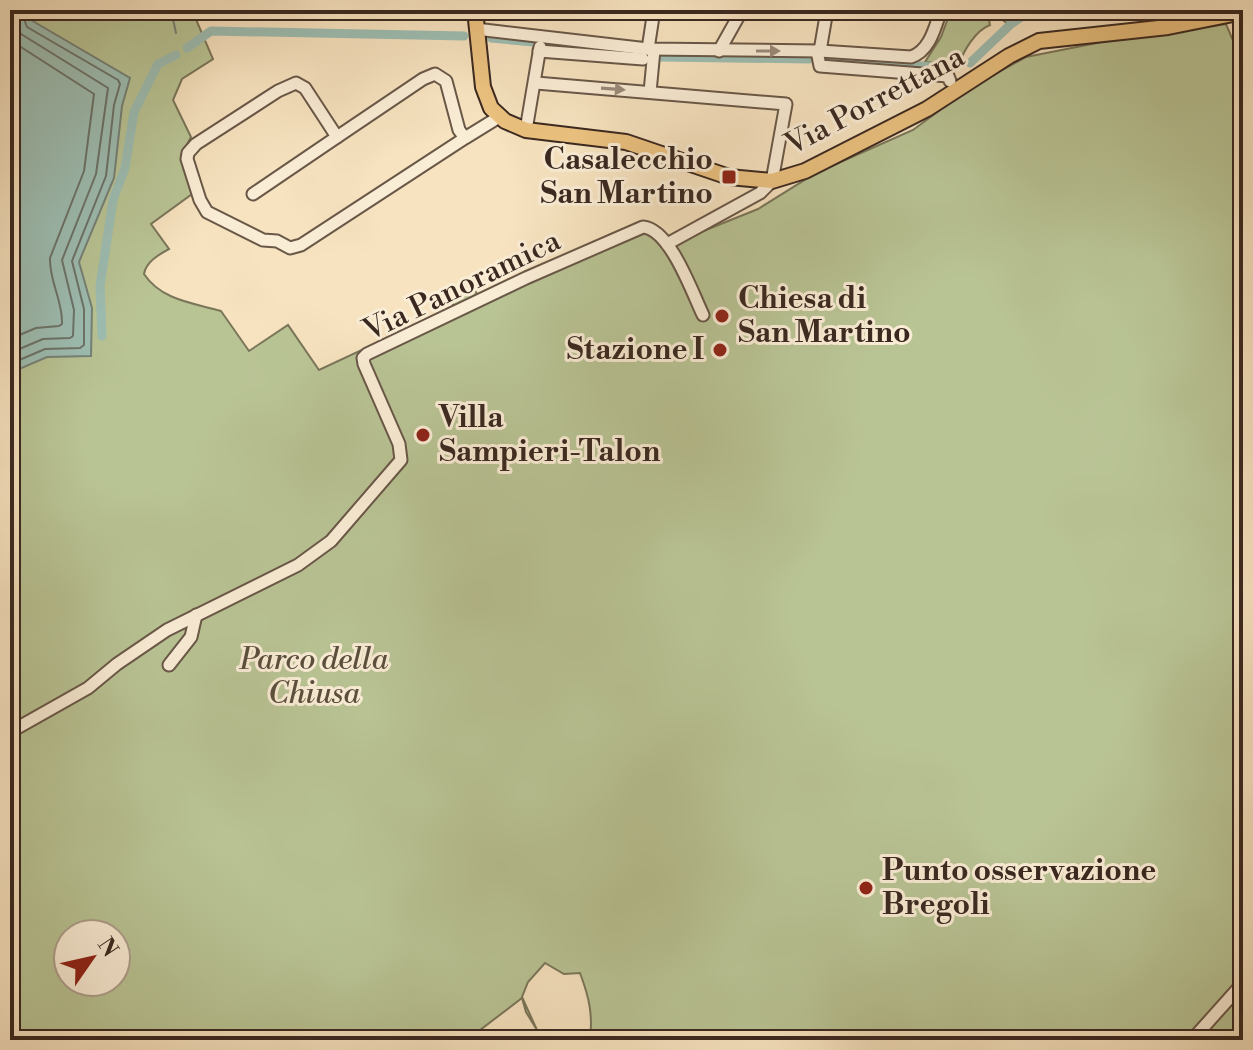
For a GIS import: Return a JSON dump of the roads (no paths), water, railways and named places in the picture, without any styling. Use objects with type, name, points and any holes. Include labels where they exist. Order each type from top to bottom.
[{"type":"main road","points":[[475,10],[483,87],[488,104],[499,117]]},
{"type":"main road","name":"Via Porrettana","points":[[499,117],[526,130],[626,142],[729,177],[772,181],[805,171],[927,109],[1009,56],[1039,41],[1053,37],[1168,27],[1243,12]]},
{"type":"street","points":[[650,92],[648,53],[654,10]]},
{"type":"street","points":[[719,51],[742,10]]},
{"type":"street","points":[[827,10],[819,51],[820,66],[948,76],[950,81]]},
{"type":"street","points":[[476,29],[540,44],[648,53],[819,51],[916,56],[926,46],[941,10]]},
{"type":"street","points":[[526,130],[540,44]]},
{"type":"street","points":[[253,194],[423,79],[435,74],[443,78],[459,130],[465,138]]},
{"type":"street","points":[[337,137],[305,88],[290,83],[192,148],[187,159],[207,212],[263,240],[277,241],[290,248],[301,245],[499,117]]},
{"type":"street","points":[[536,83],[786,104],[772,181],[760,193],[667,244],[703,315]]},
{"type":"street","name":"Via Panoramica","points":[[10,732],[88,688],[167,630],[298,565],[331,541],[401,460],[401,451],[364,364],[365,355],[639,228],[655,230],[667,244]]},
{"type":"street","points":[[169,665],[191,637],[196,615]]},
{"type":"street","points":[[1192,1040],[1243,983]]},
{"type":"water","points":[[10,10],[37,10],[31,20],[130,78],[122,106],[114,178],[79,262],[92,308],[91,356],[47,357],[10,373]]},
{"type":"waterway","points":[[171,10],[176,33]]},
{"type":"waterway","points":[[970,63],[1011,24],[1032,10]]},
{"type":"waterway","points":[[187,48],[211,31],[464,36]]},
{"type":"waterway","points":[[491,38],[533,42]]},
{"type":"waterway","points":[[548,44],[612,51]]},
{"type":"waterway","points":[[102,336],[100,286],[113,200],[125,168],[134,112],[158,64],[176,55]]},
{"type":"waterway","points":[[661,57],[809,59]]},
{"type":"waterway","points":[[827,60],[952,68]]},
{"type":"place","name":"Casalecchio San Martino","points":[[729,177]]},
{"type":"place","name":"Chiesa di San Martino","points":[[722,316]]},
{"type":"place","name":"Stazione I","points":[[720,350]]},
{"type":"place","name":"Villa Sampieri-Talon","points":[[423,435]]},
{"type":"place","name":"Punto osservazione Bregoli","points":[[866,888]]},
{"type":"park label","name":"Parco della Chiusa","points":[[314,677]]}]
